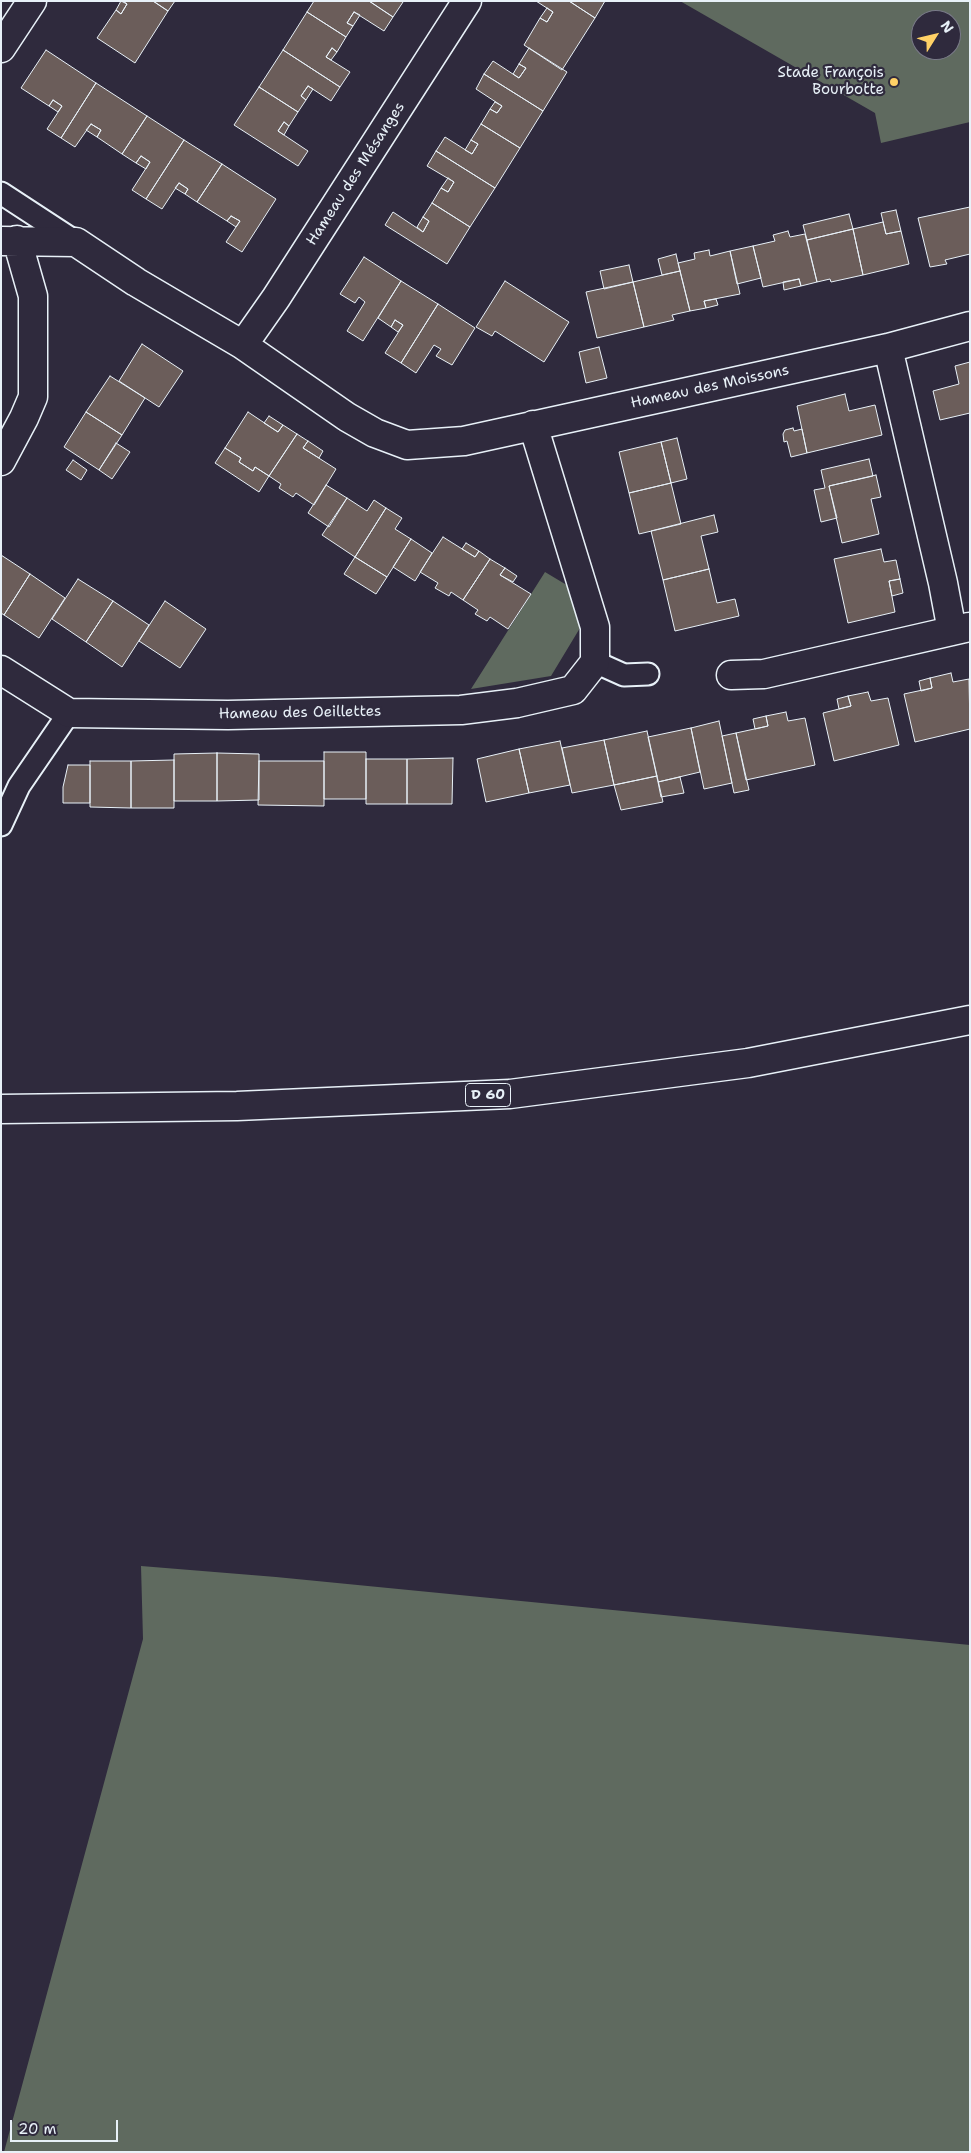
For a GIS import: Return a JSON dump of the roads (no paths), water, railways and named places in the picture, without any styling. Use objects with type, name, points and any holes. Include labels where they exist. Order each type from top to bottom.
[{"type":"street","points":[[1,48],[32,1]]},
{"type":"street","name":"Hameau des Mésanges","points":[[242,345],[276,298],[467,1]]},
{"type":"street","points":[[1,462],[33,397],[33,296],[9,241],[76,242],[136,282],[242,345],[347,417],[375,433],[407,445],[464,441],[533,425],[595,627],[595,662]]},
{"type":"street","name":"Hameau des Moissons","points":[[533,425],[888,348],[970,326]]},
{"type":"street","points":[[731,675],[764,674],[961,629],[943,583],[888,348]]},
{"type":"street","name":"Hameau des Oeillettes","points":[[69,713],[228,715],[461,710],[517,703],[573,690],[595,662]]},
{"type":"street","points":[[1,670],[69,713]]},
{"type":"street","name":"D 60","points":[[1,1109],[237,1106],[510,1094],[748,1063],[970,1020]]},
{"type":"lane","points":[[1,193],[76,242]]},
{"type":"lane","points":[[595,662],[624,675],[648,674]]},
{"type":"lane","points":[[1,825],[19,786],[69,713]]},
{"type":"place","name":"Stade François Bourbotte","points":[[894,82]]}]
